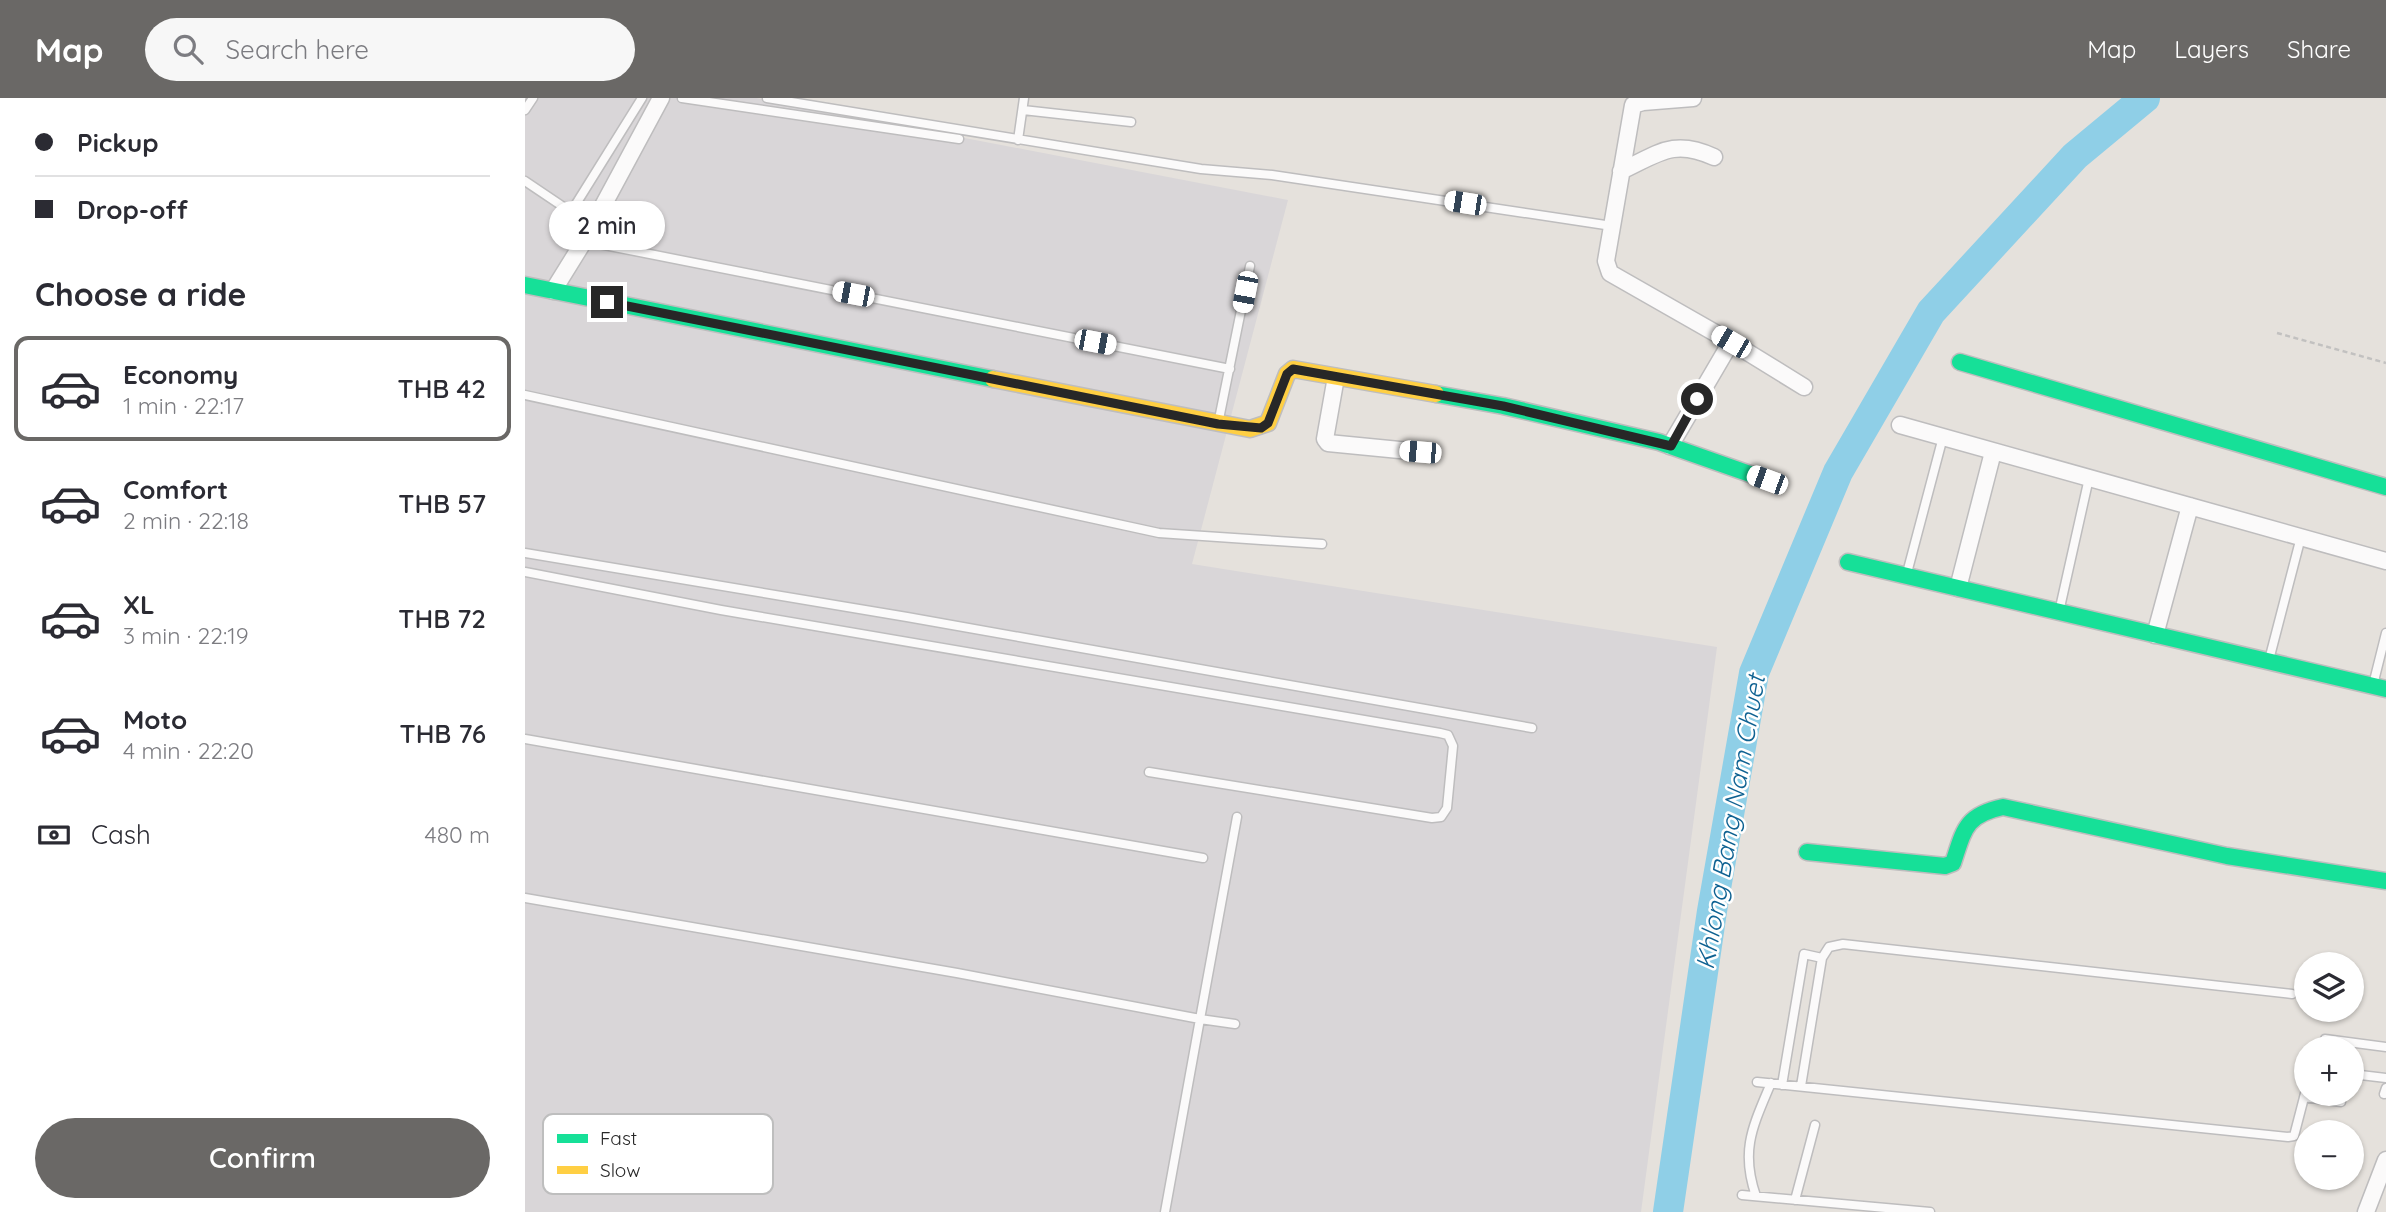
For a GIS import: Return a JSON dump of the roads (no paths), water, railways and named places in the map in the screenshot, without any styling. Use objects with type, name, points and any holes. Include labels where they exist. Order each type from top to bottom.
[{"type":"street","points":[[554,291],[661,98]]},
{"type":"street","points":[[1693,98],[1633,105],[1606,261],[1610,273],[1804,387]]},
{"type":"street","points":[[1621,171],[1658,151],[1673,147],[1699,150],[1714,157]]},
{"type":"street","points":[[525,285],[1218,424],[1261,428],[1268,423],[1287,374],[1293,369],[1503,406],[1671,446],[1767,480]]},
{"type":"street","points":[[1671,446],[1731,342]]},
{"type":"street","points":[[1960,362],[2386,487]]},
{"type":"street","points":[[1336,377],[1325,439],[1328,443],[1420,452]]},
{"type":"street","points":[[1900,425],[2386,561]]},
{"type":"street","points":[[1958,589],[1993,452]]},
{"type":"street","points":[[2155,635],[2190,506]]},
{"type":"street","points":[[1848,562],[2379,687]]},
{"type":"street","points":[[1807,852],[1945,866],[1953,863],[1967,822],[1982,810],[2003,807],[2227,856],[2386,881]]},
{"type":"street","points":[[2366,1212],[2386,1160]]},
{"type":"lane","points":[[525,110],[533,98]]},
{"type":"lane","points":[[525,181],[571,212],[642,98]]},
{"type":"lane","points":[[682,98],[959,139]]},
{"type":"lane","points":[[767,98],[1201,169],[1272,175],[1612,226]]},
{"type":"lane","points":[[1019,140],[1024,98]]},
{"type":"lane","points":[[1023,110],[1131,122]]},
{"type":"lane","points":[[584,241],[1230,369]]},
{"type":"lane","points":[[1218,424],[1250,266]]},
{"type":"lane","points":[[525,395],[1159,533],[1322,544]]},
{"type":"lane","points":[[1906,576],[1943,437]]},
{"type":"lane","points":[[2059,612],[2089,478]]},
{"type":"lane","points":[[2269,661],[2301,537]]},
{"type":"lane","points":[[525,553],[907,617],[1532,728]]},
{"type":"lane","points":[[525,572],[721,610],[1440,733],[1448,735],[1454,746],[1447,808],[1441,817],[1432,818],[1149,772]]},
{"type":"lane","points":[[2379,687],[2386,634]]},
{"type":"lane","points":[[525,739],[1203,858]]},
{"type":"lane","points":[[1165,1212],[1237,817]]},
{"type":"lane","points":[[525,898],[1235,1024]]},
{"type":"lane","points":[[1801,1086],[1822,958],[1829,947],[1843,944],[2292,994]]},
{"type":"lane","points":[[1782,1084],[1804,954],[1822,958]]},
{"type":"lane","points":[[2364,1044],[2386,1047]]},
{"type":"lane","points":[[2364,1075],[2386,1078]]},
{"type":"lane","points":[[1757,1082],[2288,1137],[2294,1136],[2302,1106]]},
{"type":"lane","points":[[1756,1196],[1748,1162],[1751,1130],[1771,1083]]},
{"type":"lane","points":[[1795,1200],[1815,1125]]},
{"type":"lane","points":[[1742,1195],[1930,1212]]},
{"type":"waterway","name":"Khlong Bang Nam Chuet","points":[[1668,1212],[1712,911],[1754,673],[1838,472],[1931,312],[2075,156],[2145,98]]}]
